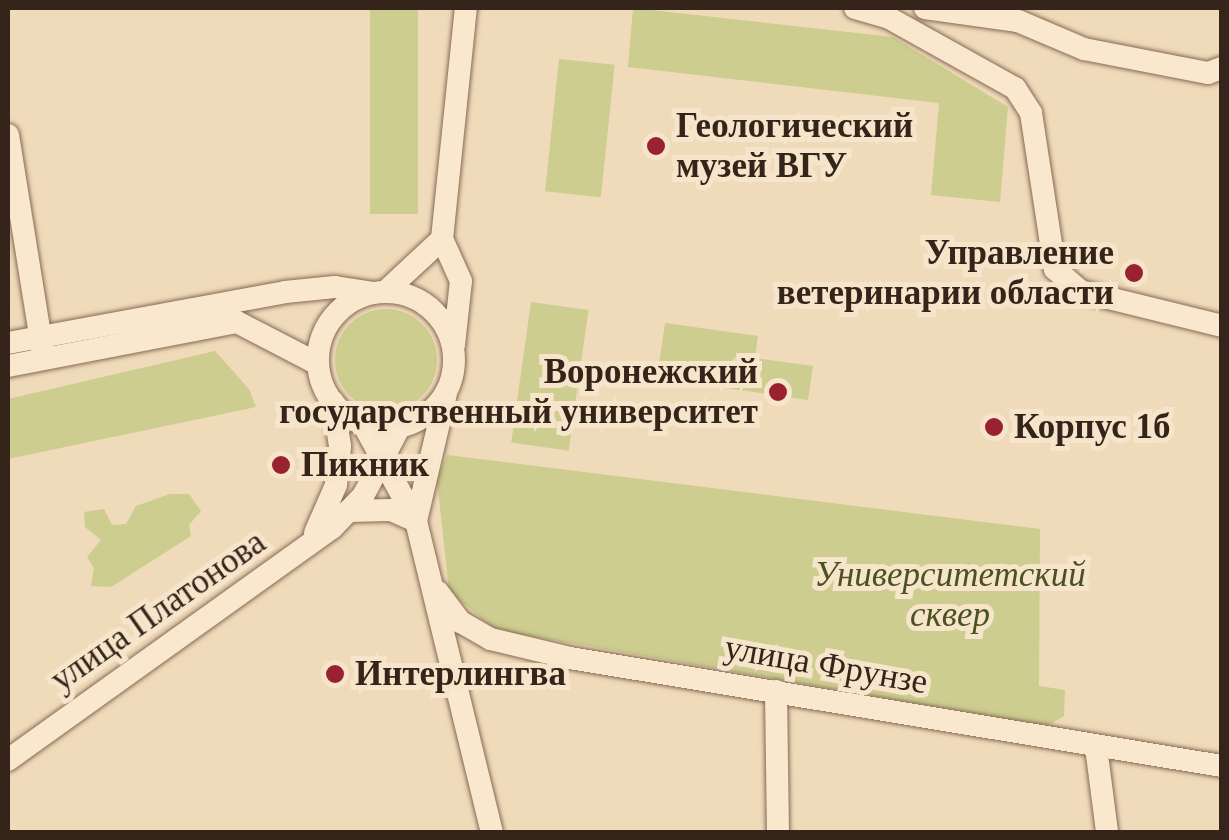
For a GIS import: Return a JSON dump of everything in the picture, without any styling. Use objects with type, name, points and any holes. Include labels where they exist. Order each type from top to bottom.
[{"type":"street","points":[[416,521],[454,354],[460,280],[442,239],[466,8]]},
{"type":"street","points":[[856,8],[889,18],[1015,88],[1031,113],[1054,270],[1080,291],[1222,326]]},
{"type":"street","points":[[925,8],[1019,14],[1084,49],[1217,77]]},
{"type":"street","points":[[8,135],[42,348]]},
{"type":"street","points":[[442,239],[379,292],[332,318],[318,364],[333,402],[363,424],[416,521],[438,592],[492,832]]},
{"type":"street","points":[[8,366],[42,348],[285,292],[335,288],[379,292],[428,307],[454,354]]},
{"type":"street","points":[[8,343],[42,348],[237,322],[318,364]]},
{"type":"street","points":[[363,424],[400,426],[424,416],[447,389]]},
{"type":"street","name":"улица Платонова","points":[[301,553],[324,522],[336,485],[340,446],[333,402]]},
{"type":"street","name":"улица Платонова","points":[[8,760],[301,553],[348,511],[386,462],[400,426]]},
{"type":"street","points":[[348,511],[391,510],[416,521]]},
{"type":"street","name":"улица Фрунзе","points":[[438,592],[460,622],[491,640],[1096,748],[1222,766]]},
{"type":"street","points":[[776,691],[778,832]]},
{"type":"street","points":[[1096,748],[1107,832]]},
{"type":"green space","points":[[370,8],[418,8],[418,214],[370,214]]},
{"type":"green space","points":[[633,8],[893,37],[1008,107],[1000,202],[931,195],[939,103],[628,67]]},
{"type":"green space","points":[[559,59],[615,65],[601,197],[545,191]]},
{"type":"green space","points":[[531,302],[588,310],[569,451],[511,443]]},
{"type":"green space","points":[[376,309],[396,309],[415,317],[429,331],[437,360],[434,380],[415,403],[396,411],[376,411],[357,403],[343,389],[335,370],[335,350],[343,331],[357,317]]},
{"type":"green space","points":[[665,323],[758,336],[755,358],[813,366],[808,400],[657,378]]},
{"type":"green space","points":[[215,351],[249,389],[256,407],[8,459],[8,399]]},
{"type":"green space","name":"Университетский сквер","points":[[447,455],[1040,529],[1039,686],[1065,690],[1064,716],[1047,726],[495,630],[449,591],[437,480]]},
{"type":"green space","points":[[170,494],[189,494],[201,511],[189,525],[191,536],[111,587],[91,586],[94,568],[87,557],[101,540],[85,527],[84,512],[104,509],[112,525],[126,524],[136,506]]},
{"type":"place","name":"Геологический музей ВГУ","points":[[656,146]]},
{"type":"place","name":"Управление ветеринарии области","points":[[1134,273]]},
{"type":"place","name":"Воронежский государственный университет","points":[[778,392]]},
{"type":"place","name":"Корпус 1б","points":[[994,427]]},
{"type":"place","name":"Пикник","points":[[281,465]]},
{"type":"place","name":"Интерлингва","points":[[335,674]]}]
